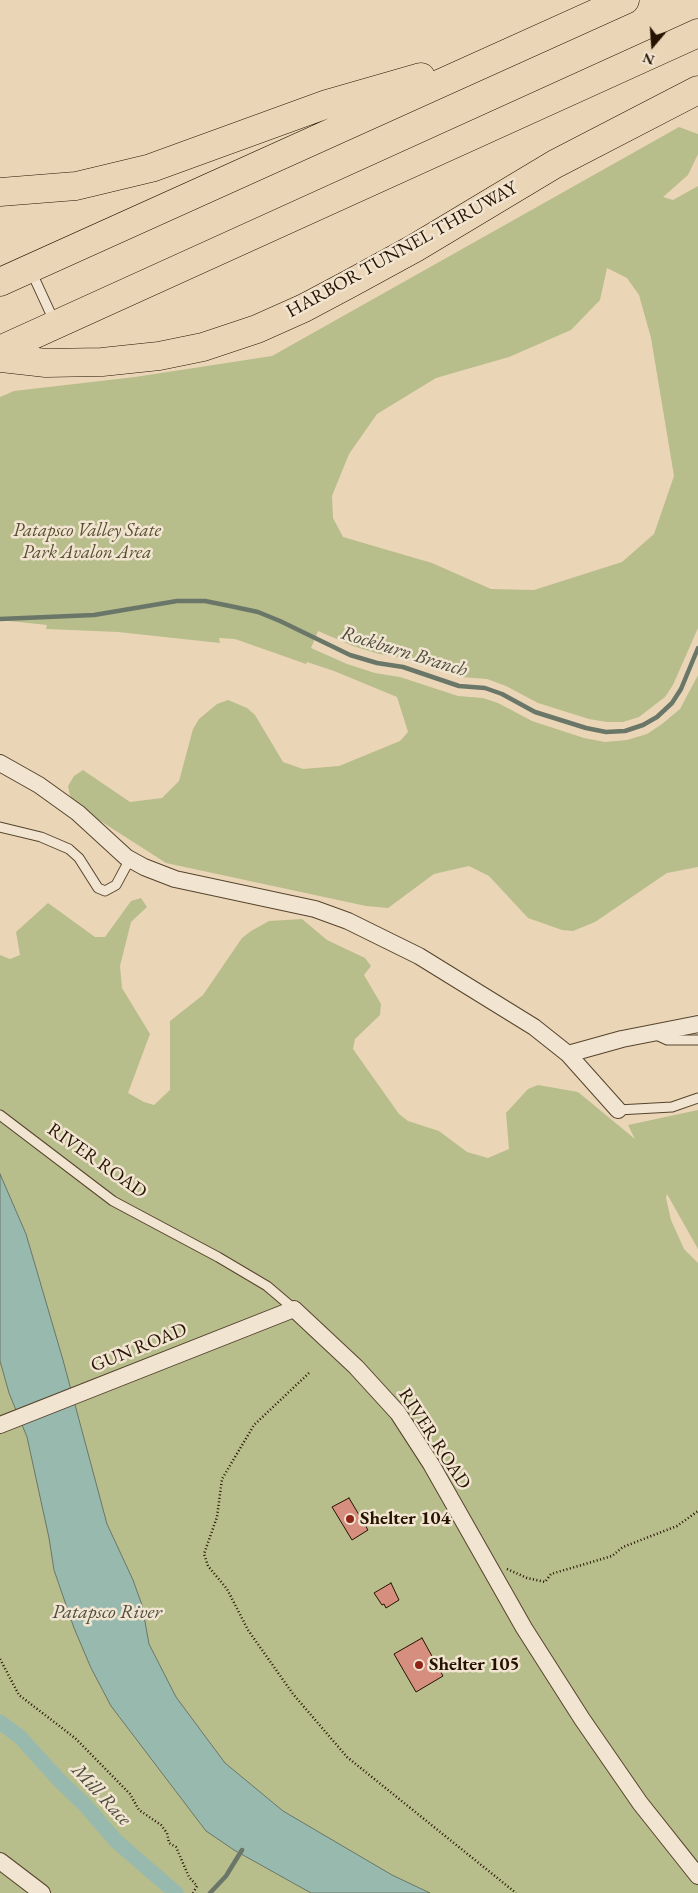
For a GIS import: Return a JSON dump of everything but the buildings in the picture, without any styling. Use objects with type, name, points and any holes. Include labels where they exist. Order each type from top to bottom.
[{"type":"highway","points":[[0,282],[624,0]]},
{"type":"highway","points":[[0,350],[698,33]]},
{"type":"highway","points":[[0,192],[76,186],[151,168],[327,104],[526,45]]},
{"type":"highway","name":"HARBOR TUNNEL THRUWAY","points":[[0,358],[46,363],[102,362],[159,356],[203,347],[256,329],[304,308],[415,248],[555,164],[698,90]]},
{"type":"street","points":[[0,763],[39,785],[78,813],[130,860],[176,879],[297,904],[357,925],[419,956],[488,997],[568,1054],[618,1110]]},
{"type":"street","points":[[568,1054],[698,1024]]},
{"type":"street","name":"GUN ROAD","points":[[3,1424],[294,1309]]},
{"type":"street","name":"RIVER ROAD","points":[[294,1309],[356,1367],[398,1413],[431,1464],[524,1628],[582,1719],[640,1803],[698,1876]]},
{"type":"street","points":[[0,1861],[42,1893]]},
{"type":"lane","points":[[30,268],[56,325]]},
{"type":"lane","points":[[0,827],[41,837],[69,850],[79,858],[98,888],[105,891],[116,885],[130,860]]},
{"type":"lane","points":[[651,1034],[667,1040],[698,1040]]},
{"type":"lane","points":[[618,1110],[672,1107],[698,1098]]},
{"type":"lane","name":"RIVER ROAD","points":[[0,1115],[113,1201],[226,1262],[266,1286],[294,1309]]},
{"type":"path","points":[[309,1372],[254,1425],[222,1479],[217,1517],[204,1554],[208,1566],[227,1589],[248,1630],[293,1694],[347,1757],[516,1893]]},
{"type":"path","points":[[507,1576],[506,1569],[545,1582],[550,1574],[612,1556],[623,1547],[677,1526],[698,1512]]},
{"type":"path","points":[[0,1659],[19,1695],[75,1738],[130,1794],[139,1810],[161,1825],[169,1843],[176,1847],[190,1877],[197,1886],[193,1893]]},
{"type":"green space","name":"Patapsco Valley State Park Avalon Area","points":[[679,127],[698,134],[698,154],[688,175],[663,197],[673,200],[698,186],[698,628],[673,685],[665,697],[639,717],[623,722],[607,722],[589,719],[538,703],[506,686],[487,679],[461,677],[405,658],[379,654],[353,646],[318,631],[311,648],[347,664],[375,673],[400,677],[458,696],[483,698],[498,703],[532,721],[584,738],[605,742],[627,740],[647,734],[662,724],[680,709],[698,675],[698,867],[667,873],[595,922],[573,931],[562,930],[528,918],[489,876],[469,866],[434,874],[388,908],[366,906],[166,863],[77,806],[70,796],[68,786],[74,776],[83,770],[130,802],[162,798],[179,781],[193,729],[199,719],[217,704],[228,700],[247,708],[255,715],[283,762],[303,769],[339,766],[400,741],[408,732],[397,697],[334,671],[307,662],[306,664],[235,639],[219,638],[220,643],[118,632],[46,629],[47,625],[0,620],[0,397],[14,391],[135,377],[272,356]],"holes":[[[607,268],[627,278],[639,295],[651,338],[674,476],[654,534],[622,562],[534,590],[491,589],[432,563],[343,537],[333,518],[332,496],[349,454],[377,414],[436,378],[509,357],[571,330],[600,300]]]},
{"type":"green space","points":[[141,898],[147,907],[131,922],[120,966],[122,988],[150,1034],[128,1093],[144,1102],[154,1105],[170,1090],[170,1021],[203,995],[242,938],[251,931],[269,921],[302,919],[327,940],[365,958],[371,966],[364,975],[381,1004],[380,1015],[355,1039],[353,1049],[399,1114],[408,1121],[439,1131],[467,1152],[488,1158],[509,1149],[506,1113],[528,1089],[538,1085],[578,1092],[635,1139],[628,1125],[698,1110],[698,1249],[667,1194],[666,1198],[671,1220],[684,1249],[698,1263],[698,1893],[0,1893],[0,955],[10,959],[20,955],[16,932],[48,903],[95,937],[105,937],[131,901]]},
{"type":"water","name":"Patapsco River","points":[[0,1174],[26,1234],[63,1360],[107,1524],[133,1580],[142,1605],[149,1644],[176,1697],[225,1763],[283,1811],[392,1875],[430,1893],[311,1893],[234,1850],[206,1831],[111,1706],[91,1668],[74,1628],[54,1570],[27,1437],[9,1393],[0,1361]]},
{"type":"waterway","name":"Rockburn Branch","points":[[0,619],[94,615],[177,601],[205,601],[258,612],[350,655],[377,663],[403,667],[459,686],[485,688],[502,694],[535,712],[586,728],[606,732],[625,731],[643,725],[657,717],[672,703],[681,689],[698,648]]},
{"type":"waterway","name":"Mill Race","points":[[0,1722],[20,1737],[58,1779],[86,1806],[116,1841],[176,1893]]},
{"type":"waterway","points":[[210,1893],[226,1876],[242,1850]]},
{"type":"place","name":"Shelter 104","points":[[350,1519]]},
{"type":"place","name":"Shelter 105","points":[[419,1665]]}]
